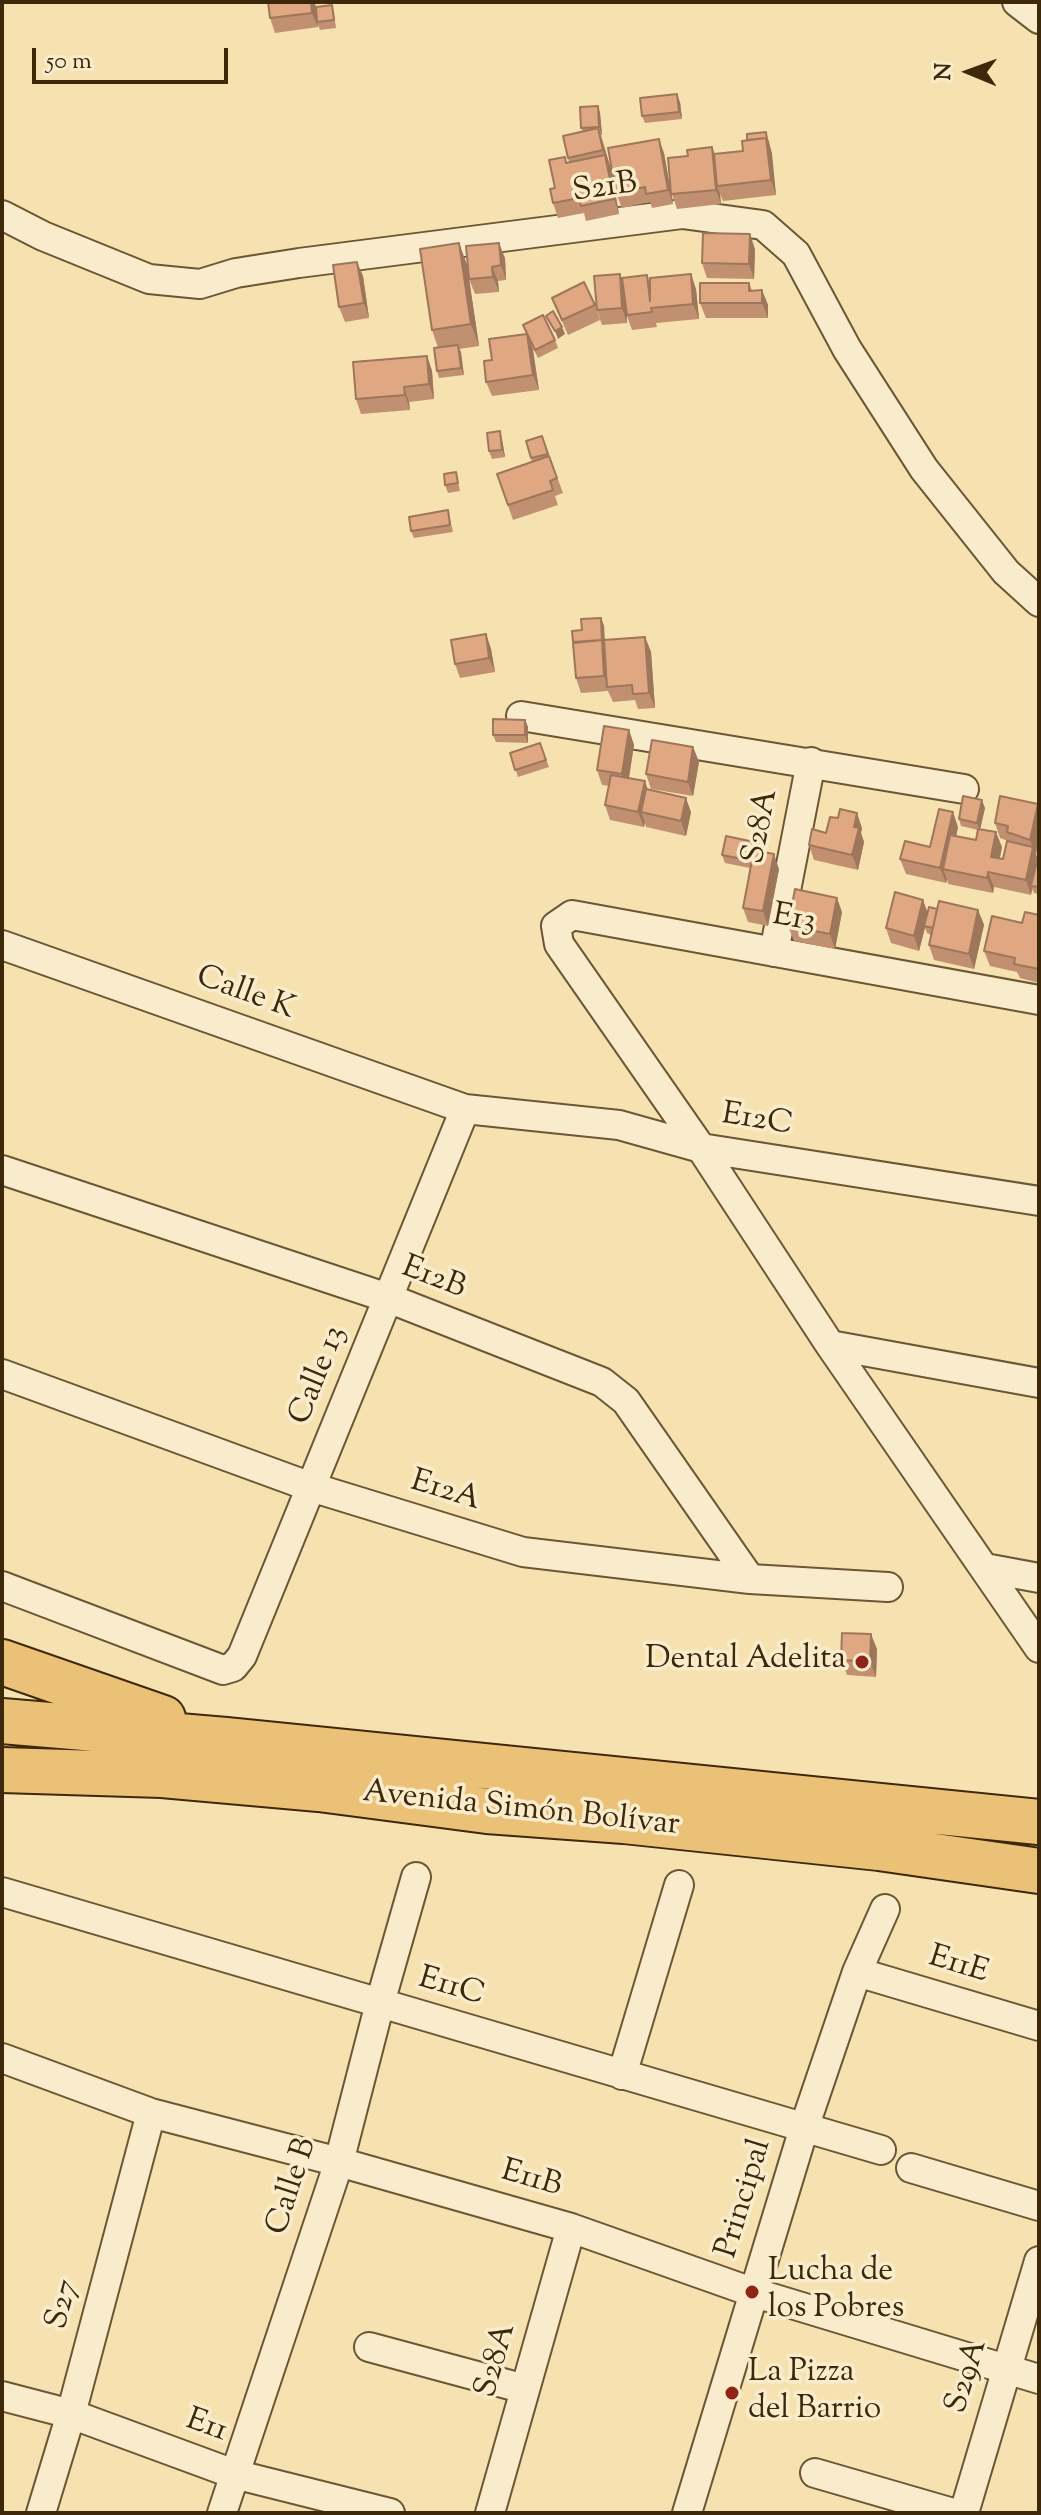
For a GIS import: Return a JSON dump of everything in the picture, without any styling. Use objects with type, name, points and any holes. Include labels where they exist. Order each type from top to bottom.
[{"type":"highway","points":[[2,1662],[226,1740]]},
{"type":"highway","name":"Avenida Simón Bolívar","points":[[2,1721],[226,1740],[1039,1822]]},
{"type":"highway","name":"Avenida Simón Bolívar","points":[[2,1770],[162,1775],[319,1789],[487,1811],[624,1821],[879,1848],[1039,1871]]},
{"type":"street","points":[[1017,2],[1039,19]]},
{"type":"street","name":"S21B","points":[[2,215],[43,236],[149,279],[200,284],[236,273],[299,263],[682,214],[763,225],[796,254],[847,349],[924,469],[1006,572],[1039,602]]},
{"type":"street","points":[[521,716],[964,789]]},
{"type":"street","name":"S28A","points":[[774,952],[811,762]]},
{"type":"street","name":"E13","points":[[701,1148],[559,944],[556,926],[572,915],[1039,1000]]},
{"type":"street","name":"Calle K","points":[[2,945],[465,1109]]},
{"type":"street","name":"E12C","points":[[465,1109],[619,1125],[701,1148],[1039,1201]]},
{"type":"street","name":"Calle 13","points":[[2,1586],[223,1670],[233,1667],[242,1656],[465,1109]]},
{"type":"street","points":[[701,1148],[830,1345],[1039,1648]]},
{"type":"street","name":"E12B","points":[[2,1170],[388,1298],[602,1382],[626,1401],[750,1579]]},
{"type":"street","points":[[830,1345],[1039,1383]]},
{"type":"street","name":"E12A","points":[[2,1374],[311,1487],[523,1552],[750,1579],[888,1587]]},
{"type":"street","points":[[985,1568],[1039,1578]]},
{"type":"street","name":"Calle B","points":[[222,2513],[339,2162],[416,1877]]},
{"type":"street","points":[[622,2075],[679,1885]]},
{"type":"street","name":"E11C","points":[[2,1892],[881,2150]]},
{"type":"street","name":"Principal","points":[[687,2513],[804,2128],[857,1972],[885,1909]]},
{"type":"street","name":"E11E","points":[[857,1972],[1039,2026]]},
{"type":"street","name":"E11B","points":[[2,2058],[151,2113],[571,2228],[752,2292],[1039,2379]]},
{"type":"street","name":"S27","points":[[41,2513],[71,2414],[151,2113]]},
{"type":"street","points":[[911,2168],[1039,2206]]},
{"type":"street","name":"S28A","points":[[490,2513],[571,2228]]},
{"type":"street","name":"S29A","points":[[964,2513],[1039,2261]]},
{"type":"street","points":[[369,2347],[525,2389]]},
{"type":"street","name":"E11","points":[[2,2396],[71,2414],[234,2474],[390,2513]]},
{"type":"street","points":[[815,2473],[953,2513]]},
{"type":"building","points":[[268,2],[311,2],[312,13],[270,18]]},
{"type":"building","points":[[332,5],[334,20],[317,22],[316,7]]},
{"type":"building","points":[[677,94],[679,112],[642,116],[640,98]]},
{"type":"building","points":[[598,106],[599,127],[581,128],[580,107]]},
{"type":"building","points":[[598,128],[603,150],[568,158],[563,136]]},
{"type":"building","points":[[766,132],[767,141],[766,138],[747,140],[747,134]]},
{"type":"building","points":[[766,138],[771,180],[717,186],[714,154],[743,151],[742,141]]},
{"type":"building","points":[[659,139],[668,190],[646,194],[645,187],[616,193],[608,148]]},
{"type":"building","points":[[712,147],[716,190],[671,194],[668,158],[688,156],[687,150]]},
{"type":"building","points":[[605,155],[614,199],[581,206],[579,198],[553,203],[550,189],[555,188],[549,160],[565,157],[566,163]]},
{"type":"building","points":[[703,233],[750,234],[749,264],[702,263]]},
{"type":"building","points":[[459,243],[471,324],[432,330],[420,249]]},
{"type":"building","points":[[499,243],[501,265],[492,267],[493,277],[469,279],[466,246]]},
{"type":"building","points":[[357,262],[364,303],[339,307],[333,265]]},
{"type":"building","points":[[620,274],[622,308],[597,310],[594,276]]},
{"type":"building","points":[[691,274],[693,304],[651,308],[652,312],[627,315],[622,278],[647,275],[650,301],[650,278]]},
{"type":"building","points":[[584,282],[595,305],[562,320],[552,298]]},
{"type":"building","points":[[700,283],[749,283],[749,291],[762,290],[762,303],[700,303]]},
{"type":"building","points":[[553,311],[562,327],[555,331],[546,316]]},
{"type":"building","points":[[543,315],[555,340],[535,350],[523,325]]},
{"type":"building","points":[[527,334],[533,375],[486,382],[484,361],[492,360],[489,339]]},
{"type":"building","points":[[458,345],[461,368],[437,371],[434,348]]},
{"type":"building","points":[[427,356],[429,384],[404,387],[405,395],[356,399],[353,362]]},
{"type":"building","points":[[500,431],[502,450],[489,451],[487,433]]},
{"type":"building","points":[[542,436],[548,454],[531,458],[526,441]]},
{"type":"building","points":[[549,456],[557,478],[550,481],[553,490],[508,505],[497,474]]},
{"type":"building","points":[[456,472],[458,483],[445,485],[444,474]]},
{"type":"building","points":[[448,510],[450,525],[411,531],[409,517]]},
{"type":"building","points":[[601,618],[602,640],[573,642],[572,631],[582,630],[581,619]]},
{"type":"building","points":[[486,634],[489,658],[455,664],[451,640]]},
{"type":"building","points":[[645,637],[649,693],[633,694],[632,685],[607,687],[604,640]]},
{"type":"building","points":[[602,640],[604,676],[576,678],[573,643]]},
{"type":"building","points":[[493,719],[525,720],[525,735],[493,735]]},
{"type":"building","points":[[604,726],[629,730],[622,774],[597,770]]},
{"type":"building","points":[[652,740],[693,747],[688,782],[646,774]]},
{"type":"building","points":[[540,743],[546,760],[515,770],[510,753]]},
{"type":"building","points":[[611,775],[645,781],[638,812],[605,805]]},
{"type":"building","points":[[646,789],[686,798],[681,821],[641,812]]},
{"type":"building","points":[[963,796],[982,800],[977,823],[959,819]]},
{"type":"building","points":[[1000,796],[1038,804],[1030,840],[1007,832],[1008,826],[995,823]]},
{"type":"building","points":[[840,809],[857,813],[854,827],[859,828],[852,855],[809,845],[812,829],[826,833],[830,817],[838,818]]},
{"type":"building","points":[[939,809],[953,812],[940,868],[900,859],[905,841],[930,847]]},
{"type":"building","points":[[978,829],[996,832],[991,857],[1003,859],[1007,841],[1033,847],[1026,880],[988,872],[987,878],[943,869],[950,835],[976,840]]},
{"type":"building","points":[[726,836],[759,843],[752,861],[722,855]]},
{"type":"building","points":[[754,850],[774,854],[763,911],[743,908]]},
{"type":"building","points":[[1036,865],[1039,866],[1039,887],[1031,886]]},
{"type":"building","points":[[795,889],[837,898],[830,934],[788,926]]},
{"type":"building","points":[[895,892],[923,900],[914,936],[886,928]]},
{"type":"building","points":[[939,901],[978,910],[969,954],[929,945]]},
{"type":"building","points":[[929,907],[937,909],[933,928],[924,926]]},
{"type":"building","points":[[1025,912],[1039,915],[1039,969],[1014,964],[1015,958],[984,951],[992,916],[1022,923]]},
{"type":"building","points":[[842,1633],[871,1634],[870,1662],[841,1660]]},
{"type":"place","name":"Dental Adelita","points":[[862,1662]]},
{"type":"place","name":"Lucha de los Pobres","points":[[752,2292]]},
{"type":"place","name":"La Pizza del Barrio","points":[[732,2393]]}]
